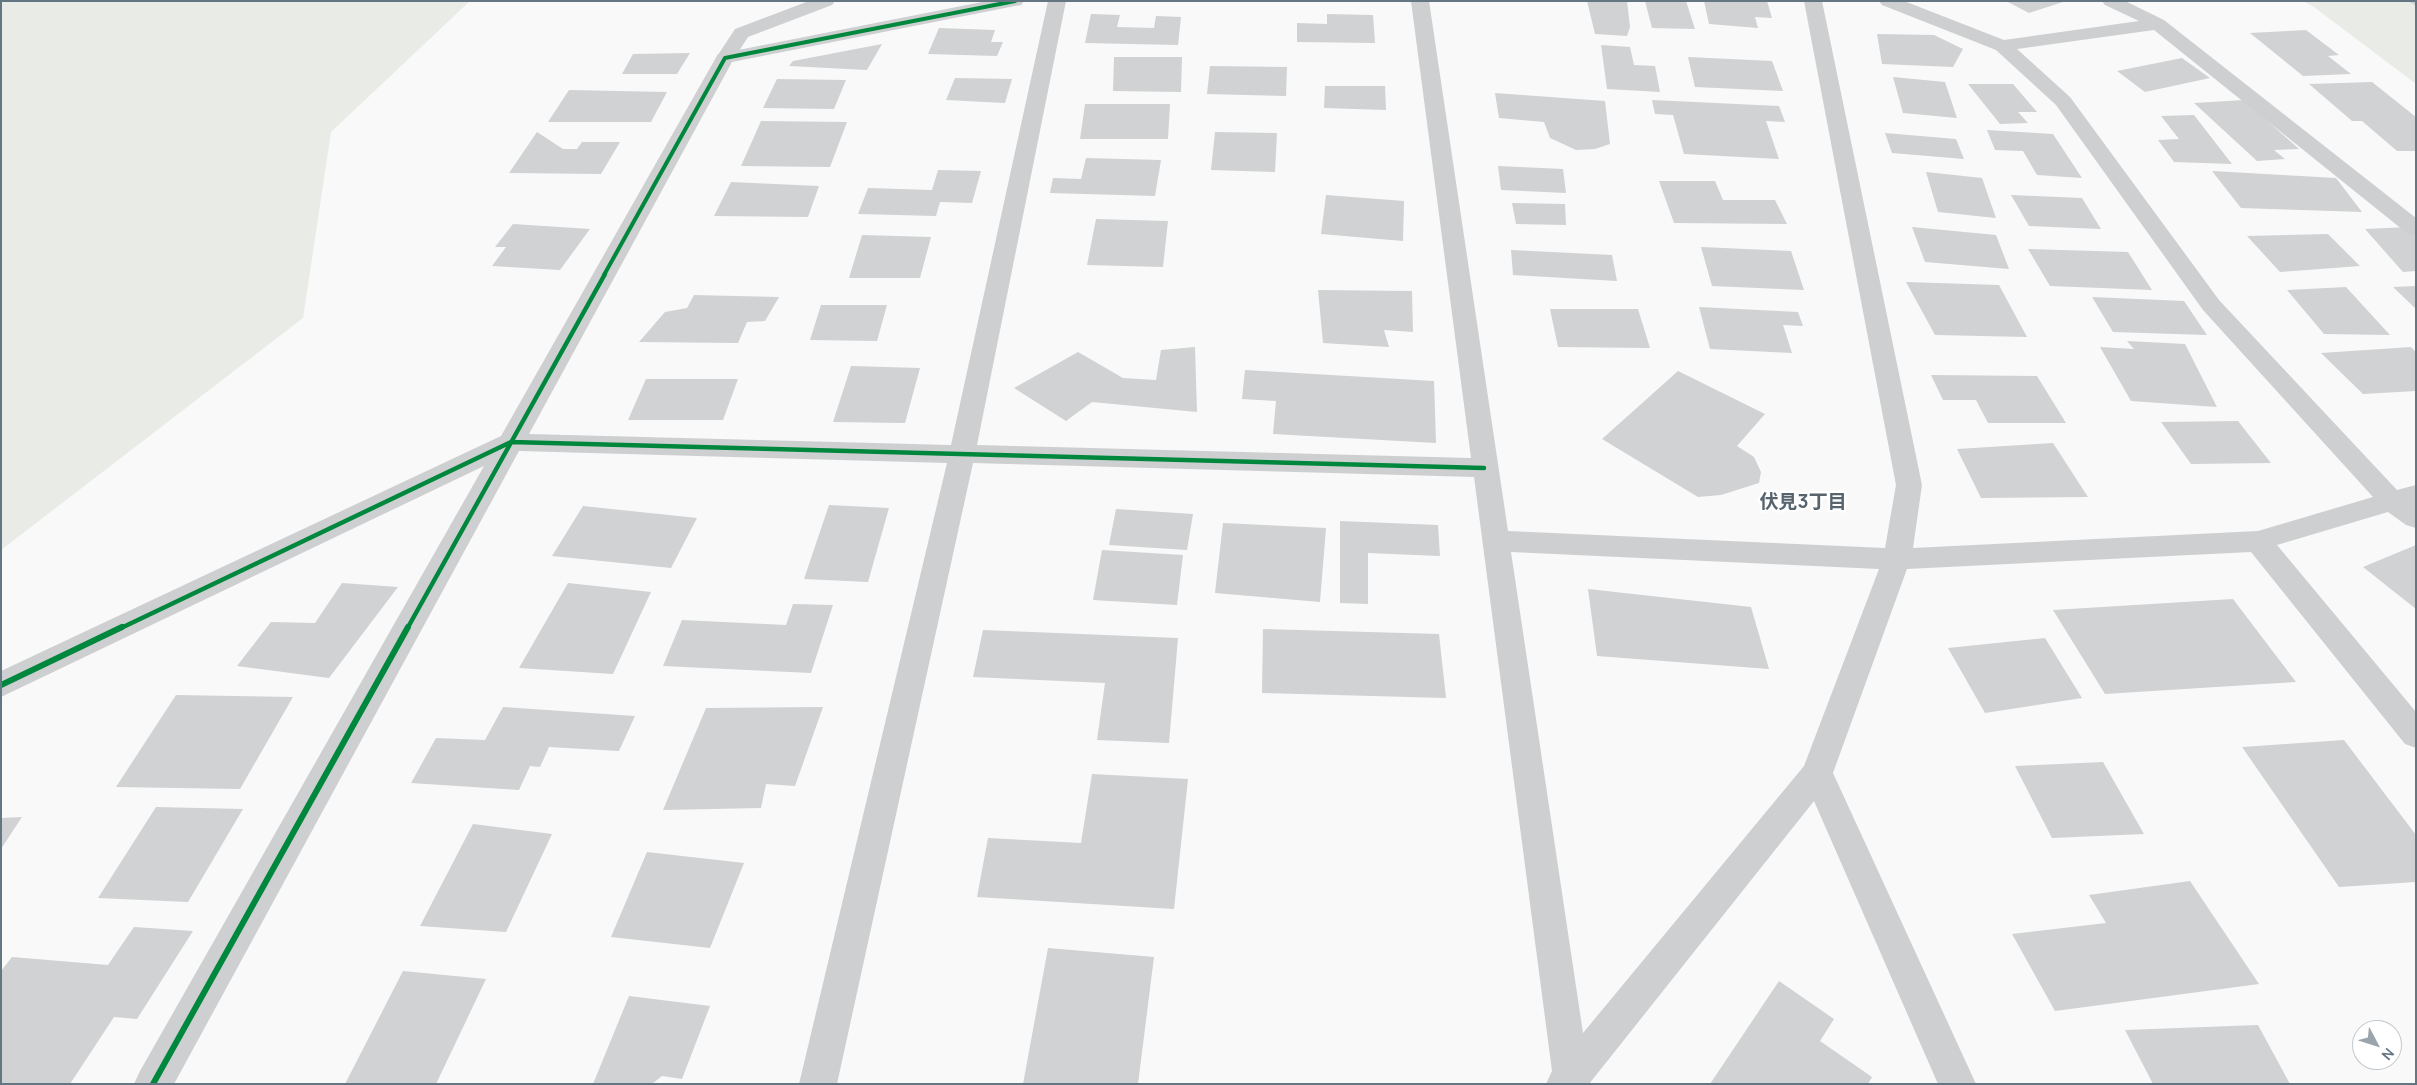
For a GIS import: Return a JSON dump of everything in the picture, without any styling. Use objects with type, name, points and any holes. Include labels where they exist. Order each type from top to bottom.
[{"type":"street","points":[[153,1084],[725,58],[741,33],[826,1]]},
{"type":"street","points":[[725,58],[1015,1]]},
{"type":"street","points":[[818,1084],[962,454],[1057,1]]},
{"type":"street","points":[[1420,1],[1568,1080]]},
{"type":"street","points":[[1568,1080],[1817,773],[1898,559],[1909,485],[1814,1]]},
{"type":"street","points":[[1888,1],[2002,46],[2063,101],[2211,305],[2404,497],[2416,518]]},
{"type":"street","points":[[2111,1],[2158,24],[2416,229]]},
{"type":"street","points":[[2002,46],[2158,24]]},
{"type":"street","points":[[1,685],[511,442],[1484,468]]},
{"type":"street","points":[[1495,541],[1898,559],[2258,541],[2404,497]]},
{"type":"street","points":[[2258,541],[2416,735]]},
{"type":"street","points":[[1817,773],[1958,1084]]},
{"type":"shaded area","points":[[1,1],[470,1],[331,132],[303,318],[1,550]]},
{"type":"shaded area","points":[[2303,1],[2416,1],[2416,84],[2314,7]]},
{"type":"building","points":[[1587,1],[1627,1],[1630,27],[1627,36],[1595,34]]},
{"type":"building","points":[[1645,1],[1686,1],[1695,29],[1652,28]]},
{"type":"building","points":[[1704,1],[1767,1],[1772,18],[1755,17],[1758,28],[1709,24]]},
{"type":"building","points":[[2006,1],[2063,1],[2063,2],[2029,13]]},
{"type":"building","points":[[1091,14],[1120,15],[1117,27],[1154,28],[1156,16],[1181,17],[1178,45],[1085,43]]},
{"type":"building","points":[[1327,14],[1373,15],[1375,43],[1297,42],[1297,23],[1327,24]]},
{"type":"building","points":[[939,28],[995,30],[991,42],[1003,42],[997,56],[928,54]]},
{"type":"building","points":[[2306,30],[2339,55],[2328,56],[2351,74],[2303,76],[2250,33]]},
{"type":"building","points":[[1877,34],[1934,35],[1963,49],[1953,67],[1882,64]]},
{"type":"building","points":[[882,44],[867,70],[789,66],[793,61]]},
{"type":"building","points":[[1601,45],[1630,47],[1634,65],[1655,66],[1660,92],[1607,89]]},
{"type":"building","points":[[690,53],[677,74],[622,74],[633,54]]},
{"type":"building","points":[[1114,57],[1182,57],[1181,92],[1113,91]]},
{"type":"building","points":[[1688,57],[1772,61],[1783,91],[1695,87]]},
{"type":"building","points":[[2182,58],[2210,78],[2145,92],[2117,71]]},
{"type":"building","points":[[1210,66],[1287,67],[1286,96],[1207,94]]},
{"type":"building","points":[[1893,77],[1945,82],[1957,118],[1903,113]]},
{"type":"building","points":[[955,78],[1012,79],[1005,103],[946,100]]},
{"type":"building","points":[[777,79],[846,80],[834,109],[763,108]]},
{"type":"building","points":[[2372,82],[2416,117],[2416,151],[2397,151],[2362,121],[2352,121],[2309,84]]},
{"type":"building","points":[[1968,84],[2013,84],[2037,112],[2018,112],[2028,123],[2000,124]]},
{"type":"building","points":[[1325,86],[1385,86],[1386,110],[1324,108]]},
{"type":"building","points":[[569,90],[667,92],[651,122],[548,122]]},
{"type":"building","points":[[1495,93],[1605,101],[1610,144],[1595,149],[1576,150],[1550,138],[1544,122],[1499,118]]},
{"type":"building","points":[[1652,100],[1779,106],[1785,122],[1766,121],[1779,159],[1684,154],[1673,115],[1655,114]]},
{"type":"building","points":[[2244,100],[2299,149],[2274,150],[2285,159],[2257,161],[2194,103]]},
{"type":"building","points":[[1085,104],[1170,104],[1168,139],[1080,139]]},
{"type":"building","points":[[2194,115],[2232,164],[2174,162],[2158,140],[2179,139],[2161,116]]},
{"type":"building","points":[[761,121],[847,122],[830,167],[741,166]]},
{"type":"building","points":[[1987,130],[2053,134],[2082,178],[2037,175],[2023,151],[1995,150]]},
{"type":"building","points":[[537,132],[563,149],[577,149],[582,142],[620,142],[601,174],[509,173]]},
{"type":"building","points":[[1215,132],[1277,133],[1275,172],[1211,170]]},
{"type":"building","points":[[1885,133],[1956,139],[1964,159],[1892,153]]},
{"type":"building","points":[[1086,158],[1161,160],[1155,196],[1050,193],[1053,178],[1081,179]]},
{"type":"building","points":[[1498,166],[1563,169],[1566,193],[1501,190]]},
{"type":"building","points":[[938,170],[981,171],[972,203],[940,202],[936,216],[858,214],[868,188],[932,190]]},
{"type":"building","points":[[2212,171],[2336,178],[2362,212],[2241,208]]},
{"type":"building","points":[[1926,172],[1982,178],[1996,218],[1938,212]]},
{"type":"building","points":[[1659,181],[1715,181],[1723,200],[1775,200],[1787,224],[1674,223]]},
{"type":"building","points":[[731,182],[819,186],[808,217],[714,216]]},
{"type":"building","points":[[1326,195],[1404,201],[1403,241],[1321,234]]},
{"type":"building","points":[[2011,195],[2082,198],[2101,229],[2029,226]]},
{"type":"building","points":[[1512,203],[1565,204],[1566,225],[1516,224]]},
{"type":"building","points":[[1096,219],[1168,221],[1163,267],[1087,265]]},
{"type":"building","points":[[513,224],[590,229],[560,270],[492,266],[506,247],[495,247]]},
{"type":"building","points":[[1912,227],[1996,235],[2009,269],[1925,262]]},
{"type":"building","points":[[2408,227],[2416,233],[2416,271],[2403,272],[2365,229]]},
{"type":"building","points":[[2328,234],[2360,266],[2280,272],[2247,236]]},
{"type":"building","points":[[862,235],[931,237],[920,278],[849,278]]},
{"type":"building","points":[[1701,247],[1791,251],[1804,290],[1712,286]]},
{"type":"building","points":[[2028,249],[2128,252],[2152,290],[2050,286]]},
{"type":"building","points":[[1511,250],[1612,255],[1617,281],[1513,275]]},
{"type":"building","points":[[1906,282],[1999,285],[2027,337],[1935,335]]},
{"type":"building","points":[[2416,286],[2416,309],[2393,287]]},
{"type":"building","points":[[2346,287],[2390,335],[2324,334],[2287,290]]},
{"type":"building","points":[[1318,290],[1412,291],[1413,332],[1384,330],[1389,347],[1323,343]]},
{"type":"building","points":[[694,295],[779,297],[765,321],[747,322],[738,343],[639,342],[665,312],[687,308]]},
{"type":"building","points":[[2092,297],[2184,301],[2207,335],[2113,332]]},
{"type":"building","points":[[821,305],[887,305],[877,341],[810,340]]},
{"type":"building","points":[[1699,307],[1798,312],[1803,326],[1783,325],[1792,353],[1710,349]]},
{"type":"building","points":[[1550,309],[1638,309],[1650,348],[1558,347]]},
{"type":"building","points":[[2127,341],[2185,344],[2217,407],[2131,401],[2100,347],[2134,349]]},
{"type":"building","points":[[1195,347],[1197,412],[1092,402],[1066,421],[1014,388],[1078,352],[1123,378],[1156,380],[1161,350]]},
{"type":"building","points":[[2411,347],[2416,352],[2416,391],[2363,394],[2321,353]]},
{"type":"building","points":[[851,366],[920,368],[905,423],[833,422]]},
{"type":"building","points":[[1245,370],[1434,381],[1436,443],[1273,434],[1276,401],[1242,399]]},
{"type":"building","points":[[1678,371],[1765,414],[1737,446],[1754,457],[1761,472],[1759,483],[1721,495],[1698,497],[1602,439]]},
{"type":"building","points":[[1931,375],[2037,376],[2066,423],[1988,423],[1976,400],[1943,400]]},
{"type":"building","points":[[646,379],[738,379],[723,420],[628,420]]},
{"type":"building","points":[[2238,421],[2271,463],[2191,464],[2161,422]]},
{"type":"building","points":[[2053,443],[2088,497],[1981,498],[1957,449]]},
{"type":"building","points":[[829,505],[889,508],[868,582],[804,579]]},
{"type":"building","points":[[583,506],[697,518],[671,568],[552,556]]},
{"type":"building","points":[[1116,509],[1193,514],[1187,550],[1109,545]]},
{"type":"building","points":[[1340,521],[1438,525],[1440,556],[1368,553],[1368,604],[1340,603]]},
{"type":"building","points":[[1223,523],[1326,528],[1320,602],[1215,593]]},
{"type":"building","points":[[2416,545],[2416,609],[2363,567]]},
{"type":"building","points":[[1102,550],[1183,555],[1177,605],[1093,600]]},
{"type":"building","points":[[342,583],[398,587],[329,678],[237,666],[271,622],[315,623]]},
{"type":"building","points":[[568,583],[651,592],[613,674],[519,668]]},
{"type":"building","points":[[1588,589],[1751,607],[1769,669],[1597,656]]},
{"type":"building","points":[[2233,599],[2296,682],[2105,694],[2053,610]]},
{"type":"building","points":[[793,604],[833,605],[811,673],[663,666],[682,620],[786,625]]},
{"type":"building","points":[[1263,629],[1439,634],[1446,698],[1262,693]]},
{"type":"building","points":[[983,630],[1178,638],[1169,743],[1097,740],[1105,683],[973,677]]},
{"type":"building","points":[[2045,638],[2082,698],[1985,713],[1948,648]]},
{"type":"building","points":[[176,695],[293,697],[240,789],[116,787]]},
{"type":"building","points":[[503,707],[635,716],[619,751],[549,747],[540,767],[530,766],[519,790],[411,783],[436,738],[485,740]]},
{"type":"building","points":[[823,707],[795,786],[766,784],[761,808],[663,810],[706,708]]},
{"type":"building","points":[[2344,740],[2416,835],[2416,882],[2339,887],[2242,747]]},
{"type":"building","points":[[2103,762],[2144,834],[2052,838],[2015,766]]},
{"type":"building","points":[[1092,774],[1188,779],[1174,909],[977,897],[988,838],[1081,843]]},
{"type":"building","points":[[156,807],[243,809],[188,902],[98,898]]},
{"type":"building","points":[[22,817],[1,849],[1,818]]},
{"type":"building","points":[[473,824],[552,834],[506,932],[420,926]]},
{"type":"building","points":[[647,852],[744,863],[710,948],[611,937]]},
{"type":"building","points":[[2190,881],[2259,984],[2055,1011],[2012,934],[2106,923],[2089,895]]},
{"type":"building","points":[[134,927],[193,931],[137,1019],[114,1017],[70,1084],[1,1084],[1,971],[12,957],[108,965]]},
{"type":"building","points":[[1048,948],[1154,957],[1138,1084],[1023,1084]]},
{"type":"building","points":[[403,971],[486,979],[436,1084],[345,1084]]},
{"type":"building","points":[[1779,981],[1834,1019],[1820,1041],[1872,1077],[1868,1084],[1710,1084]]},
{"type":"building","points":[[629,996],[710,1006],[682,1079],[662,1076],[652,1084],[593,1084]]},
{"type":"building","points":[[2258,1025],[2290,1084],[2153,1084],[2125,1030]]},
{"type":"cycle path","points":[[153,1084],[725,58],[1015,1]]},
{"type":"cycle path","points":[[1,685],[511,442],[1484,468]]},
{"type":"district","name":"伏見3丁目","points":[[1803,503]]}]
